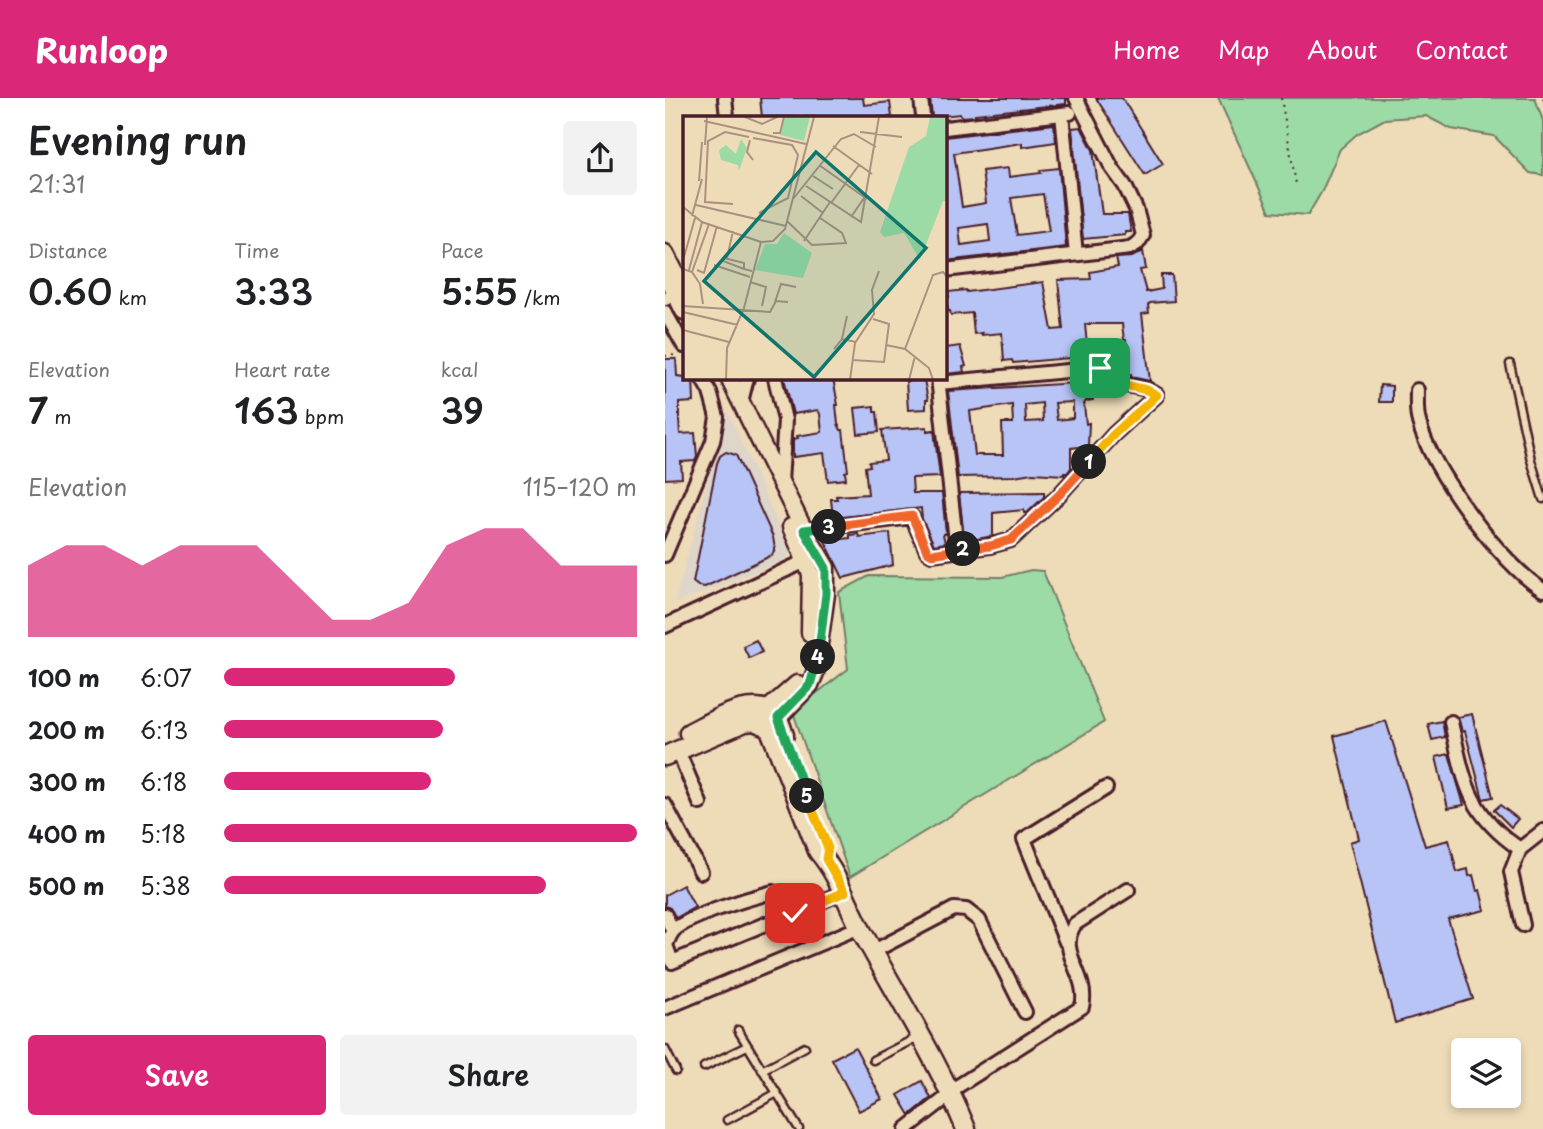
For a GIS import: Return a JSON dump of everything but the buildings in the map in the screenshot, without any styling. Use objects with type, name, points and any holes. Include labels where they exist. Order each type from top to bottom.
[{"type":"main road","points":[[669,750],[745,708],[757,706],[767,719],[818,850],[845,892],[860,928],[951,1094],[965,1129]]},
{"type":"street","points":[[725,98],[727,116]]},
{"type":"street","points":[[921,98],[923,116]]},
{"type":"street","points":[[947,270],[1130,248],[1138,243],[1143,235],[1136,209],[1076,98]]},
{"type":"street","points":[[947,128],[1081,111]]},
{"type":"street","points":[[1062,114],[1076,254]]},
{"type":"street","points":[[665,253],[674,288],[683,309]]},
{"type":"street","points":[[665,312],[683,344]]},
{"type":"street","points":[[804,530],[912,516],[927,551],[932,554],[990,546],[1011,540],[1066,488],[1114,434],[1157,395],[1125,385],[1100,368],[947,379]]},
{"type":"street","points":[[665,555],[713,441],[717,416],[703,380]]},
{"type":"street","points":[[720,380],[813,557]]},
{"type":"street","points":[[730,380],[804,530],[813,557],[810,647],[805,674],[767,719]]},
{"type":"street","points":[[741,402],[746,380]]},
{"type":"street","points":[[775,380],[785,420],[781,483]]},
{"type":"street","points":[[938,380],[957,550]]},
{"type":"street","points":[[1416,390],[1418,421],[1426,444],[1464,506],[1503,555],[1543,590]]},
{"type":"street","points":[[665,626],[813,557]]},
{"type":"street","points":[[1451,722],[1472,801],[1490,825],[1520,849]]},
{"type":"street","points":[[669,750],[700,803]]},
{"type":"street","points":[[906,1129],[955,1088],[1082,1007],[1086,993],[1024,839],[1106,788]]},
{"type":"street","points":[[665,805],[701,872]]},
{"type":"street","points":[[1523,925],[1511,872],[1520,849],[1543,831]]},
{"type":"street","points":[[1067,942],[1069,932],[1075,924],[1128,890]]},
{"type":"street","points":[[795,913],[773,891],[742,900],[689,922],[673,931],[666,945],[672,962],[795,913],[845,892]]},
{"type":"street","points":[[874,951],[954,909],[966,910],[979,920],[1025,1012]]},
{"type":"street","points":[[665,915],[673,931]]},
{"type":"street","points":[[665,1008],[860,928]]},
{"type":"lane","points":[[1510,364],[1531,460],[1543,499]]},
{"type":"lane","points":[[738,1030],[799,1129]]},
{"type":"lane","points":[[873,1060],[920,1036]]},
{"type":"lane","points":[[704,1067],[747,1046]]},
{"type":"lane","points":[[762,1070],[805,1046]]},
{"type":"lane","points":[[665,1049],[675,1071]]},
{"type":"lane","points":[[727,1120],[777,1093]]},
{"type":"path","points":[[1281,98],[1296,184]]},
{"type":"path","points":[[665,356],[683,354]]},
{"type":"shaded area","points":[[728,412],[790,551],[787,559],[675,603],[725,414]]},
{"type":"green space","points":[[1218,98],[1535,98],[1543,121],[1543,175],[1530,173],[1494,136],[1451,129],[1426,116],[1385,119],[1357,134],[1340,149],[1322,191],[1308,215],[1270,212]]},
{"type":"green space","points":[[1031,570],[1043,571],[1104,722],[850,877],[794,715],[800,706],[848,669],[839,592],[869,576],[1002,577]]},
{"type":"route","points":[[795,913],[845,892],[826,859],[828,848],[778,718],[810,685],[819,648],[826,594],[826,568],[804,530],[912,516],[927,551],[932,554],[990,546],[1011,540],[1073,481],[1114,434],[1157,395],[1125,385],[1100,368]]}]
